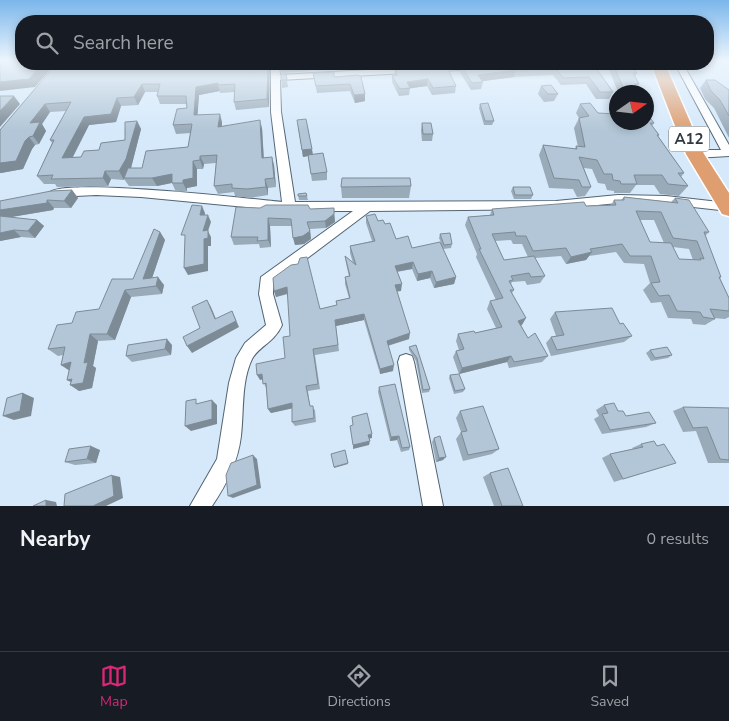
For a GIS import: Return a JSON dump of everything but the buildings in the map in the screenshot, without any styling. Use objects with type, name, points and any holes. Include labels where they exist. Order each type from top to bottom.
[{"type":"highway","name":"A12","points":[[666,84],[694,154],[728,208]]},
{"type":"street","points":[[274,84],[276,112],[289,207]]},
{"type":"street","points":[[690,84],[728,153],[694,154]]},
{"type":"street","points":[[40,196],[96,191],[141,192],[289,207],[556,205],[618,199],[666,200],[728,208]]},
{"type":"street","points":[[200,506],[227,461],[233,422],[235,388],[244,356],[250,347],[268,336],[274,325],[266,294],[266,281],[367,207]]},
{"type":"street","points":[[406,362],[433,506]]}]
